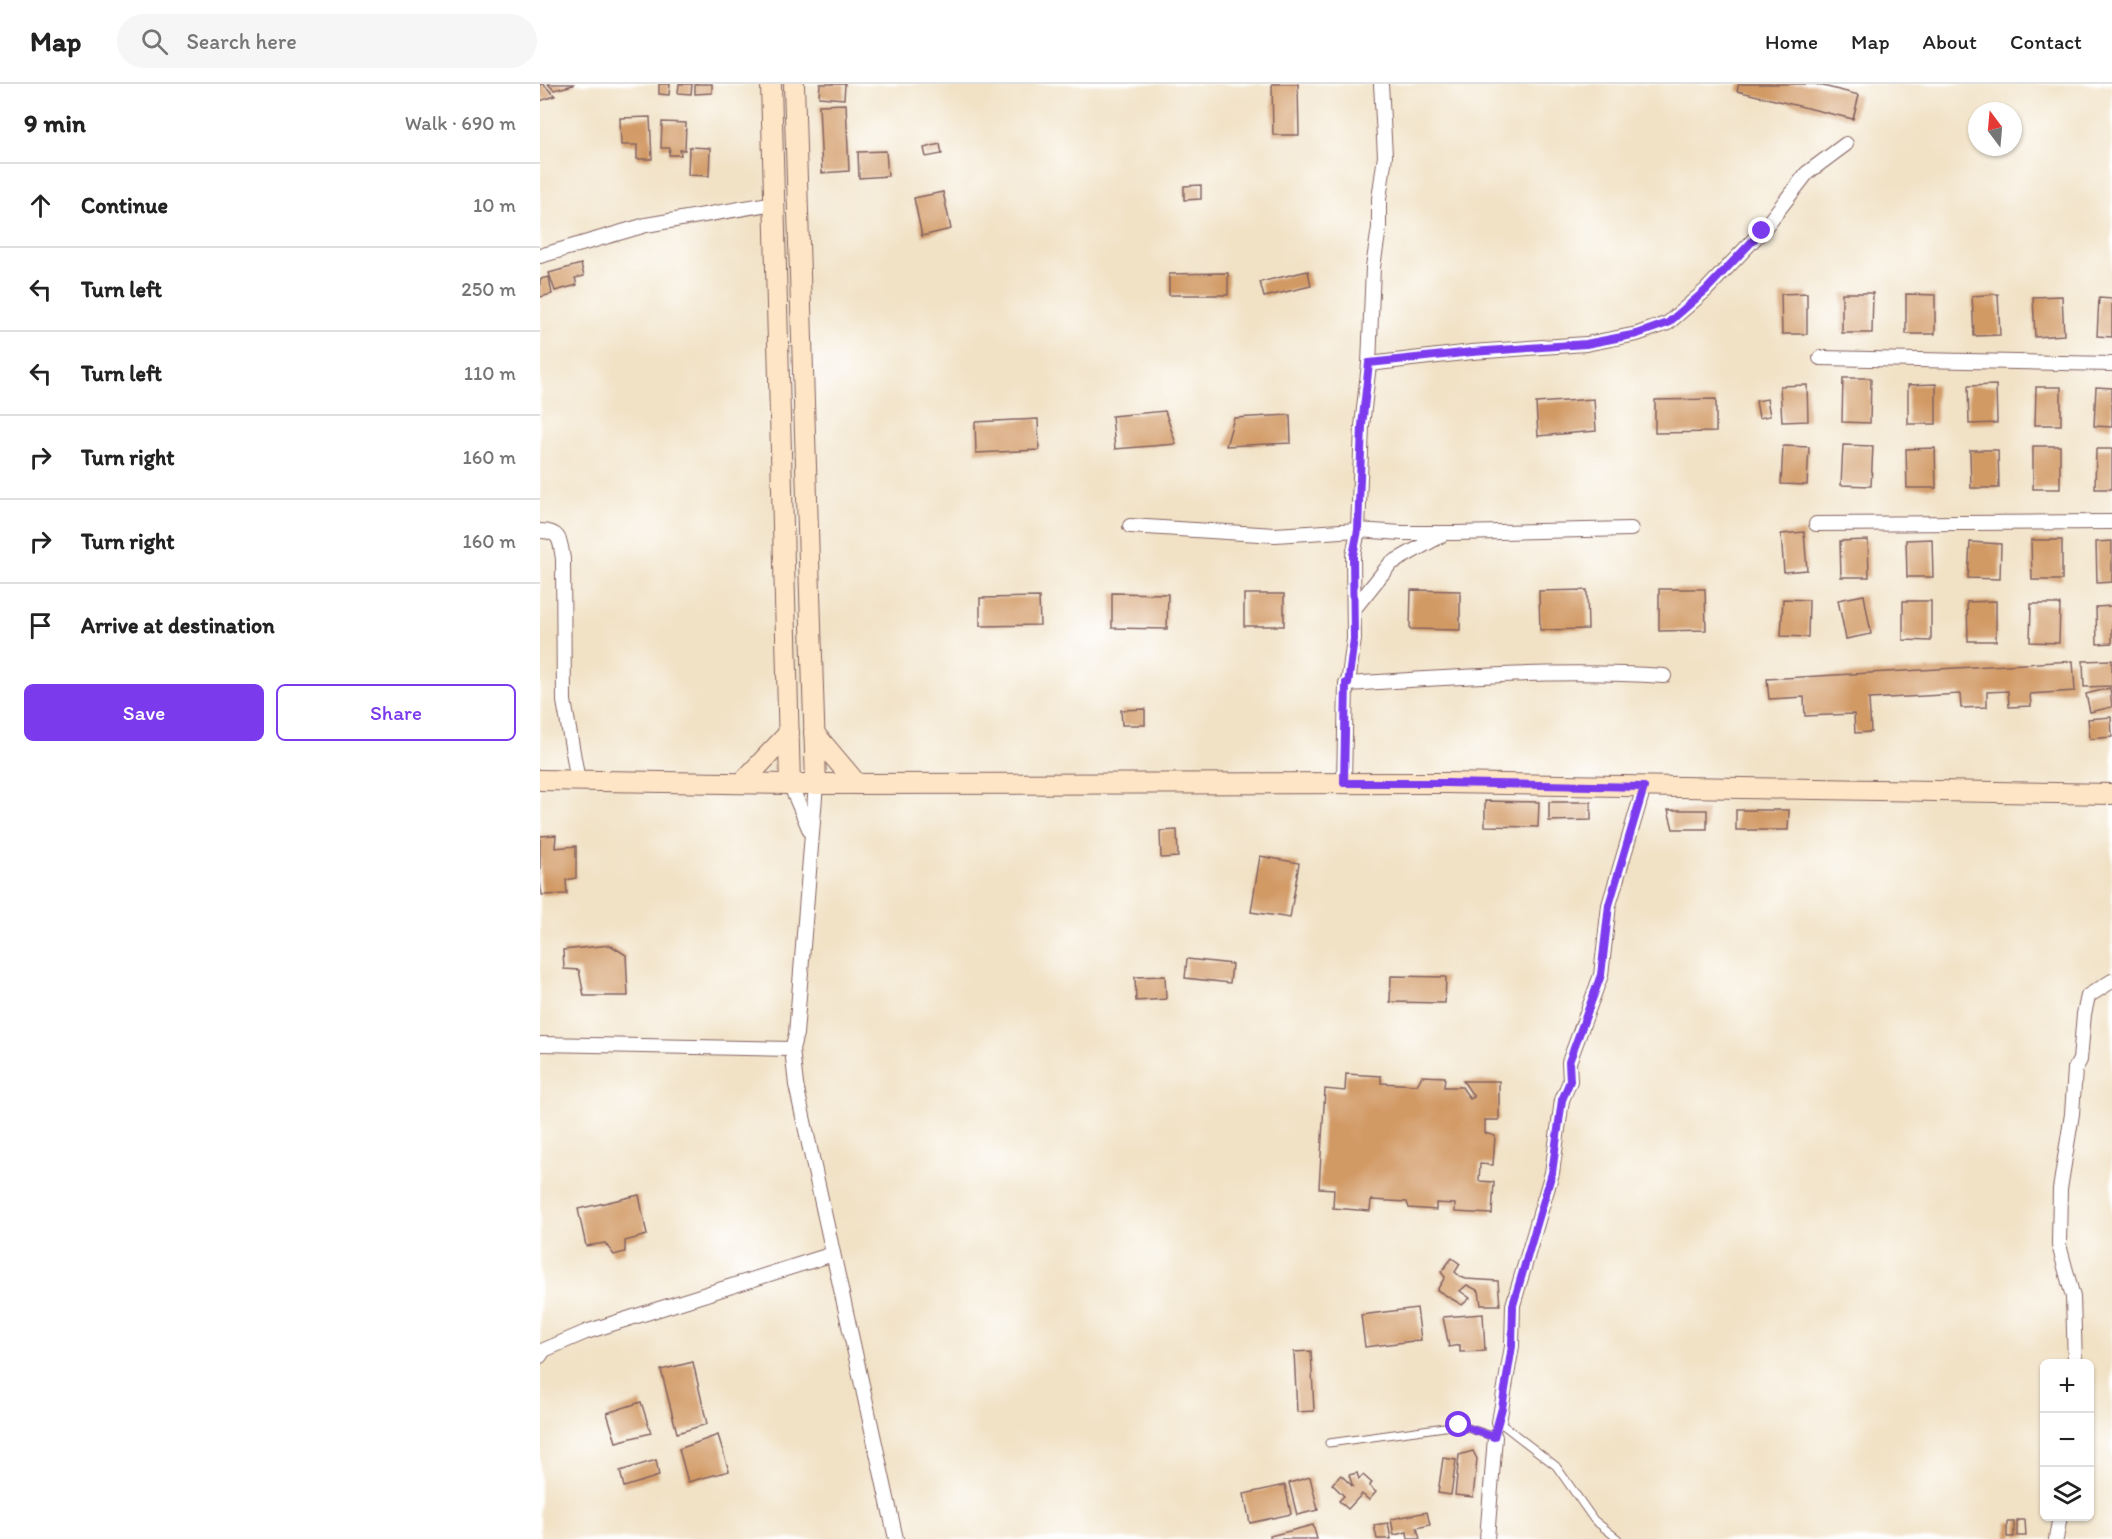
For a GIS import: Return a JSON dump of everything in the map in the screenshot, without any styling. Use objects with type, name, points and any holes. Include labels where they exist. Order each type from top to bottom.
[{"type":"main road","points":[[771,84],[790,784]]},
{"type":"main road","points":[[794,84],[816,784]]},
{"type":"main road","points":[[778,333],[801,331]]},
{"type":"main road","points":[[742,783],[789,733]]},
{"type":"main road","points":[[814,733],[857,784]]},
{"type":"main road","points":[[540,780],[790,784],[1446,783],[2112,794]]},
{"type":"street","points":[[1344,783],[1346,683],[1348,684],[1354,639],[1353,556],[1358,530],[1362,426],[1369,363],[1373,267],[1385,156],[1381,84]]},
{"type":"street","points":[[1369,363],[1472,352],[1586,344],[1637,334],[1668,323],[1706,290],[1762,231],[1807,174],[1846,144]]},
{"type":"street","points":[[540,256],[646,225],[774,203]]},
{"type":"street","points":[[1820,358],[2112,364]]},
{"type":"street","points":[[1816,524],[2112,522]]},
{"type":"street","points":[[1130,526],[1275,535],[1358,530],[1445,533],[1631,529]]},
{"type":"street","points":[[540,531],[552,531],[557,536],[562,551],[564,701],[578,782]]},
{"type":"street","points":[[1354,609],[1390,564],[1445,533]]},
{"type":"street","points":[[1348,684],[1585,673],[1664,676]]},
{"type":"street","points":[[790,784],[811,835]]},
{"type":"street","points":[[816,784],[796,1034],[792,1049],[796,1085],[896,1539]]},
{"type":"street","points":[[1498,1422],[1512,1346],[1513,1305],[1552,1173],[1562,1100],[1570,1081],[1569,1062],[1601,975],[1609,905],[1644,787]]},
{"type":"street","points":[[2075,1359],[2073,1298],[2060,1245],[2060,1189],[2072,1114],[2075,1069],[2080,1059],[2088,996],[2112,981]]},
{"type":"street","points":[[540,1044],[792,1049]]},
{"type":"street","points":[[540,1356],[544,1350],[586,1332],[833,1254]]},
{"type":"street","points":[[1487,1539],[1494,1437]]},
{"type":"street","points":[[2056,1539],[2059,1521]]},
{"type":"lane","points":[[1329,1443],[1459,1425],[1494,1437],[1498,1422],[1556,1466],[1594,1520],[1618,1539]]},
{"type":"building","points":[[540,84],[543,84],[555,96],[540,101]]},
{"type":"building","points":[[548,84],[574,84],[574,85],[554,90]]},
{"type":"building","points":[[659,84],[670,84],[669,95],[659,94]]},
{"type":"building","points":[[679,84],[692,84],[691,94],[678,93]]},
{"type":"building","points":[[695,84],[712,84],[712,93],[695,94]]},
{"type":"building","points":[[820,84],[845,84],[844,99],[819,97]]},
{"type":"building","points":[[1272,84],[1298,84],[1299,135],[1273,135]]},
{"type":"building","points":[[1739,84],[1815,84],[1859,95],[1853,119],[1737,91]]},
{"type":"building","points":[[846,104],[849,171],[822,173],[819,105]]},
{"type":"building","points":[[650,117],[652,159],[637,159],[637,145],[621,145],[620,118]]},
{"type":"building","points":[[662,122],[686,123],[685,150],[680,150],[681,155],[669,155],[670,148],[661,148]]},
{"type":"building","points":[[940,144],[942,154],[926,157],[924,148]]},
{"type":"building","points":[[689,147],[710,148],[709,176],[688,175]]},
{"type":"building","points":[[886,151],[888,176],[859,178],[858,152]]},
{"type":"building","points":[[1201,185],[1201,199],[1184,200],[1184,186]]},
{"type":"building","points":[[943,192],[951,229],[922,236],[914,198]]},
{"type":"building","points":[[581,264],[584,276],[575,278],[577,285],[555,291],[549,273]]},
{"type":"building","points":[[1308,271],[1311,286],[1264,297],[1260,282]]},
{"type":"building","points":[[1228,273],[1228,295],[1169,295],[1169,274]]},
{"type":"building","points":[[549,277],[552,294],[540,297],[540,279]]},
{"type":"building","points":[[1807,293],[1807,334],[1782,334],[1781,294]]},
{"type":"building","points":[[1842,293],[1873,293],[1872,333],[1842,333]]},
{"type":"building","points":[[1906,294],[1935,295],[1935,334],[1906,334]]},
{"type":"building","points":[[1998,294],[2000,335],[1974,336],[1972,296]]},
{"type":"building","points":[[2062,296],[2064,335],[2035,337],[2033,297]]},
{"type":"building","points":[[2099,298],[2112,299],[2112,337],[2097,336]]},
{"type":"building","points":[[1843,378],[1871,378],[1870,423],[1842,422]]},
{"type":"building","points":[[1936,384],[1936,424],[1908,424],[1908,385]]},
{"type":"building","points":[[1807,385],[1808,421],[1782,422],[1780,386]]},
{"type":"building","points":[[1996,385],[1997,423],[1969,424],[1968,386]]},
{"type":"building","points":[[2036,387],[2061,387],[2061,425],[2035,425]]},
{"type":"building","points":[[2096,387],[2112,388],[2112,427],[2094,426]]},
{"type":"building","points":[[1594,399],[1596,431],[1538,436],[1536,403]]},
{"type":"building","points":[[1716,399],[1716,432],[1655,433],[1655,400]]},
{"type":"building","points":[[1767,399],[1770,416],[1759,418],[1756,401]]},
{"type":"building","points":[[1165,411],[1176,444],[1115,449],[1112,416]]},
{"type":"building","points":[[1290,415],[1291,443],[1226,446],[1234,418]]},
{"type":"building","points":[[1038,419],[1039,450],[976,453],[975,422]]},
{"type":"building","points":[[1843,445],[1873,446],[1871,486],[1841,485]]},
{"type":"building","points":[[1783,446],[1809,447],[1807,485],[1781,484]]},
{"type":"building","points":[[2033,446],[2060,446],[2060,489],[2033,489]]},
{"type":"building","points":[[1935,448],[1936,488],[1907,488],[1906,449]]},
{"type":"building","points":[[2096,449],[2112,449],[2112,489],[2095,489]]},
{"type":"building","points":[[1970,450],[1998,450],[1999,488],[1971,488]]},
{"type":"building","points":[[1804,532],[1807,570],[1784,572],[1781,534]]},
{"type":"building","points":[[1932,539],[1933,577],[1907,577],[1906,540]]},
{"type":"building","points":[[1868,540],[1869,577],[1841,577],[1840,541]]},
{"type":"building","points":[[2031,540],[2062,540],[2062,580],[2032,580]]},
{"type":"building","points":[[2112,541],[2112,582],[2097,583],[2096,542]]},
{"type":"building","points":[[1970,542],[2001,544],[2000,579],[1968,578]]},
{"type":"building","points":[[1659,589],[1705,589],[1706,630],[1659,631]]},
{"type":"building","points":[[1411,590],[1460,591],[1460,630],[1410,629]]},
{"type":"building","points":[[1587,590],[1588,629],[1540,630],[1539,591]]},
{"type":"building","points":[[1112,593],[1168,594],[1167,629],[1112,628]]},
{"type":"building","points":[[1244,594],[1284,594],[1284,626],[1244,626]]},
{"type":"building","points":[[1864,595],[1871,634],[1846,639],[1838,600]]},
{"type":"building","points":[[1039,597],[1040,625],[980,626],[980,598]]},
{"type":"building","points":[[1783,599],[1809,600],[1808,637],[1781,636]]},
{"type":"building","points":[[1903,601],[1931,601],[1931,641],[1903,640]]},
{"type":"building","points":[[1996,601],[1996,641],[1968,641],[1967,602]]},
{"type":"building","points":[[2031,604],[2060,604],[2059,643],[2030,642]]},
{"type":"building","points":[[2112,606],[2112,643],[2097,644],[2096,607]]},
{"type":"building","points":[[2112,660],[2112,686],[2084,687],[2083,661]]},
{"type":"building","points":[[2073,661],[2075,691],[2030,694],[2031,706],[2009,707],[2008,691],[1987,692],[1987,707],[1961,708],[1960,694],[1869,699],[1871,732],[1855,733],[1854,714],[1805,716],[1804,697],[1769,699],[1767,679]]},
{"type":"building","points":[[2110,688],[2112,707],[2090,712],[2086,694]]},
{"type":"building","points":[[1145,709],[1145,725],[1122,725],[1121,710]]},
{"type":"building","points":[[2111,717],[2112,737],[2090,739],[2088,719]]},
{"type":"building","points":[[1485,801],[1539,802],[1538,827],[1485,826]]},
{"type":"building","points":[[1549,802],[1591,802],[1591,820],[1549,821]]},
{"type":"building","points":[[1668,810],[1707,810],[1707,829],[1673,829]]},
{"type":"building","points":[[1736,810],[1789,810],[1788,830],[1736,830]]},
{"type":"building","points":[[1177,830],[1178,857],[1161,858],[1160,831]]},
{"type":"building","points":[[556,835],[555,848],[576,846],[576,878],[566,880],[567,894],[542,895],[540,836]]},
{"type":"building","points":[[1260,856],[1299,863],[1290,918],[1251,912]]},
{"type":"building","points":[[610,945],[626,955],[628,996],[584,996],[579,970],[564,969],[563,950]]},
{"type":"building","points":[[1187,959],[1232,964],[1230,983],[1185,978]]},
{"type":"building","points":[[1165,976],[1166,999],[1136,1001],[1135,977]]},
{"type":"building","points":[[1391,976],[1446,977],[1445,1003],[1390,1002]]},
{"type":"building","points":[[1346,1074],[1381,1076],[1381,1083],[1417,1085],[1422,1076],[1445,1077],[1444,1087],[1462,1087],[1470,1099],[1474,1097],[1463,1081],[1499,1081],[1499,1120],[1485,1120],[1485,1133],[1495,1136],[1493,1165],[1480,1164],[1479,1181],[1494,1182],[1492,1214],[1455,1212],[1455,1204],[1436,1203],[1436,1210],[1409,1208],[1407,1202],[1371,1200],[1370,1211],[1333,1208],[1334,1189],[1319,1188],[1325,1089],[1345,1091]]},
{"type":"building","points":[[639,1195],[647,1235],[625,1241],[625,1252],[614,1255],[605,1243],[586,1246],[578,1209]]},
{"type":"building","points":[[1452,1258],[1460,1264],[1455,1272],[1461,1277],[1498,1281],[1500,1305],[1481,1305],[1479,1291],[1467,1285],[1460,1291],[1470,1298],[1462,1305],[1437,1290],[1445,1277],[1441,1272]]},
{"type":"building","points":[[1417,1308],[1421,1340],[1365,1347],[1361,1315]]},
{"type":"building","points":[[1483,1314],[1485,1351],[1460,1352],[1460,1345],[1449,1347],[1443,1317]]},
{"type":"building","points":[[1311,1351],[1314,1411],[1297,1412],[1294,1352]]},
{"type":"building","points":[[693,1362],[707,1424],[677,1433],[661,1370]]},
{"type":"building","points":[[641,1402],[651,1433],[616,1442],[607,1413]]},
{"type":"building","points":[[718,1435],[729,1471],[688,1482],[679,1449]]},
{"type":"building","points":[[1473,1451],[1477,1459],[1473,1497],[1455,1495],[1459,1455]]},
{"type":"building","points":[[1443,1458],[1456,1460],[1451,1495],[1438,1493]]},
{"type":"building","points":[[656,1460],[659,1476],[624,1487],[620,1471]]},
{"type":"building","points":[[1357,1473],[1359,1479],[1363,1475],[1372,1483],[1369,1486],[1376,1492],[1369,1500],[1362,1494],[1348,1509],[1339,1501],[1344,1496],[1332,1484],[1341,1475],[1353,1487],[1349,1475]]},
{"type":"building","points":[[1310,1477],[1318,1510],[1297,1515],[1289,1483]]},
{"type":"building","points":[[1285,1485],[1291,1514],[1250,1523],[1244,1494]]},
{"type":"building","points":[[1427,1512],[1430,1525],[1417,1528],[1420,1539],[1408,1539],[1407,1532],[1394,1535],[1391,1519]]},
{"type":"building","points":[[2017,1520],[2025,1520],[2026,1536],[2017,1536]]},
{"type":"building","points":[[2007,1522],[2014,1522],[2014,1537],[2007,1537]]},
{"type":"building","points":[[1388,1523],[1391,1539],[1377,1539],[1374,1525]]},
{"type":"building","points":[[1313,1525],[1317,1539],[1270,1539],[1270,1536]]},
{"type":"route","points":[[1459,1425],[1494,1437],[1502,1408],[1512,1346],[1513,1305],[1552,1173],[1562,1100],[1570,1081],[1569,1062],[1601,975],[1609,905],[1644,787],[1344,783],[1346,683],[1348,684],[1354,639],[1353,556],[1358,530],[1362,426],[1369,363],[1472,352],[1586,344],[1637,334],[1668,323],[1706,290],[1762,231]]}]
